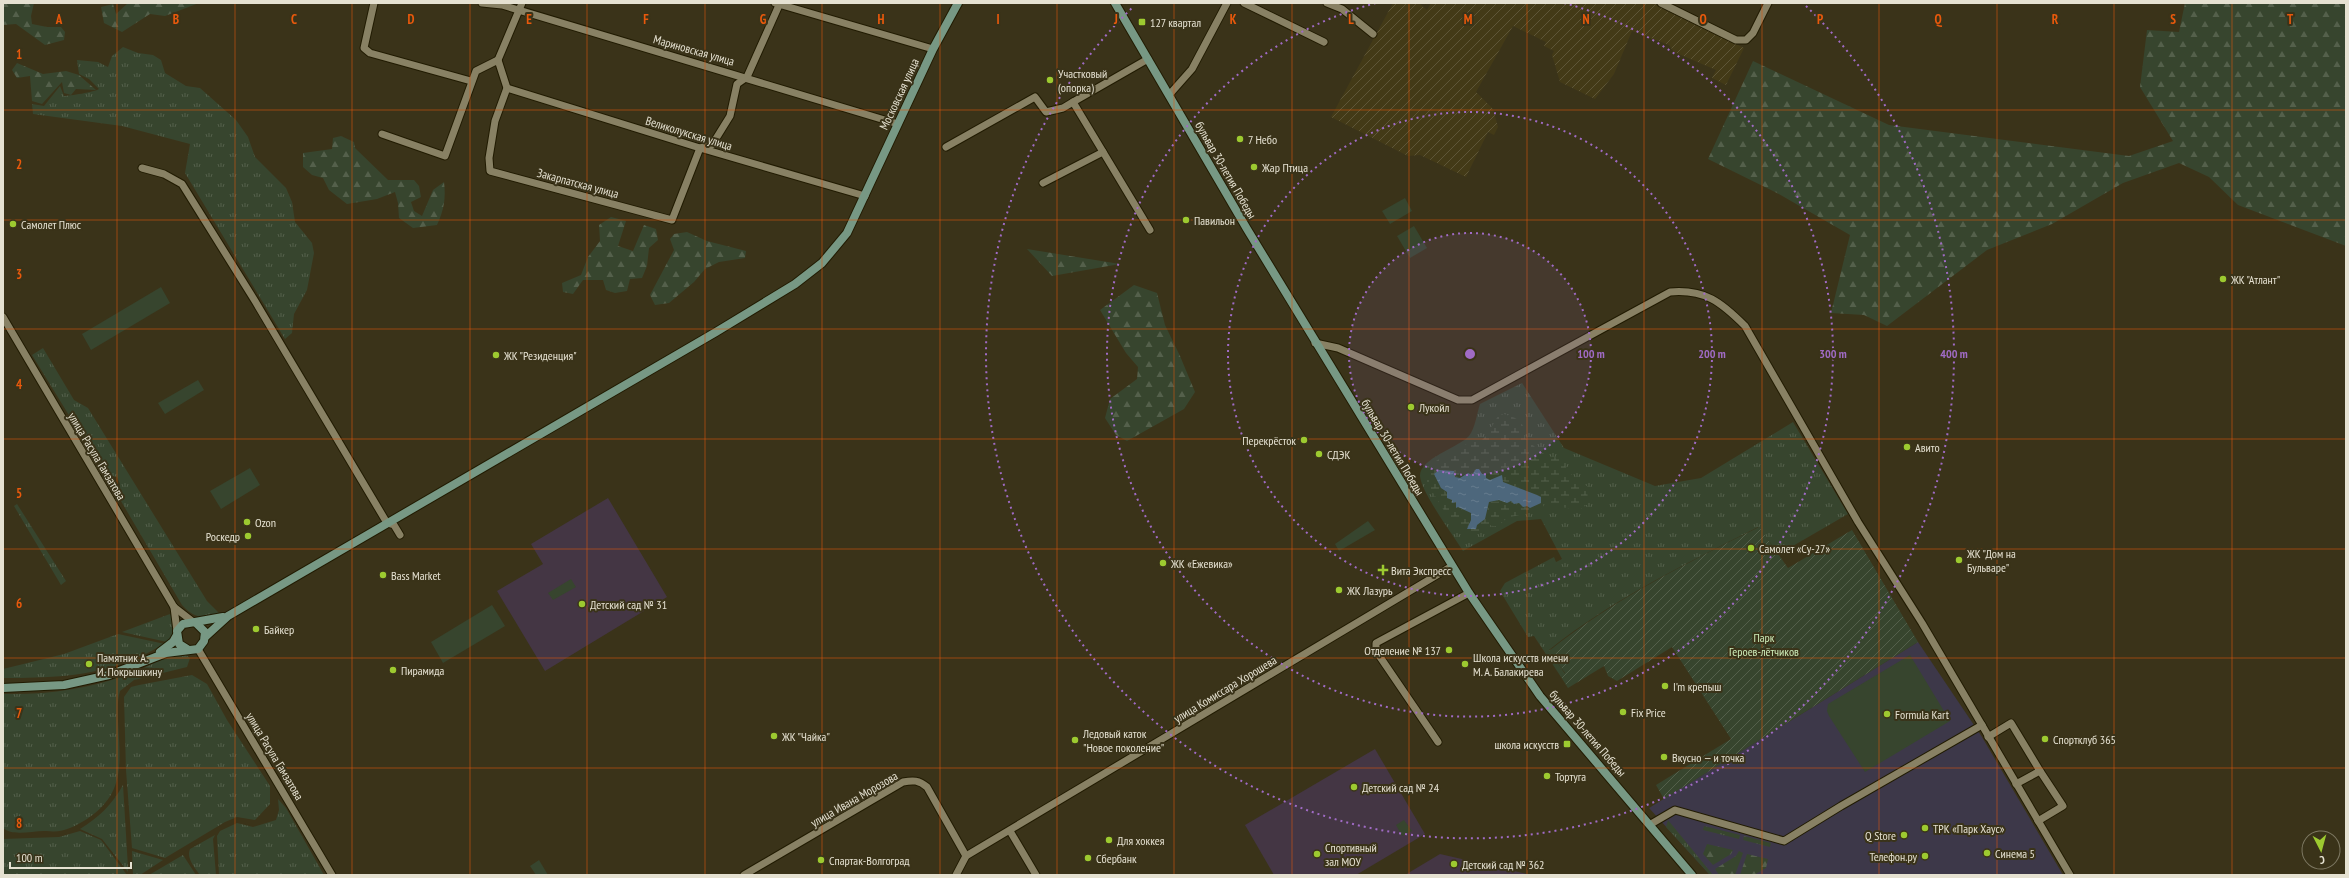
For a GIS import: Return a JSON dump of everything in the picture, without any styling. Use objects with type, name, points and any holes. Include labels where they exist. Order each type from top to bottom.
[{"type":"main road","name":"Московская улица","points":[[228,616],[795,284],[822,263],[847,234],[933,49],[958,3]]},
{"type":"main road","name":"бульвар 30-летия Победы","points":[[1115,3],[1315,343],[1468,593],[1540,696],[1692,875]]},
{"type":"main road","points":[[151,658],[167,648],[183,624],[228,616]]},
{"type":"main road","points":[[3,688],[64,685],[110,675],[166,653],[198,649],[205,637],[228,616]]},
{"type":"main road","points":[[193,622],[203,627],[205,637]]},
{"type":"main road","points":[[177,633],[179,644],[187,650]]},
{"type":"street","points":[[374,3],[364,48],[370,53],[471,81]]},
{"type":"street","name":"Мариновская улица","points":[[482,3],[521,7],[898,124]]},
{"type":"street","points":[[700,148],[712,145],[730,116],[737,84],[747,77],[778,3],[933,49]]},
{"type":"street","points":[[1169,95],[1192,69],[1227,3]]},
{"type":"street","points":[[1244,3],[1324,42]]},
{"type":"street","points":[[1327,3],[1342,9],[1373,34]]},
{"type":"street","points":[[1661,3],[1736,40],[1746,40],[1754,33],[1768,3]]},
{"type":"street","points":[[506,88],[498,60],[521,7]]},
{"type":"street","points":[[946,147],[1035,97],[1046,112],[1063,108],[1148,59]]},
{"type":"street","points":[[382,134],[445,156],[471,81],[476,71],[498,60]]},
{"type":"street","name":"Великолукская улица","points":[[506,88],[700,148],[865,196]]},
{"type":"street","name":"Закарпатская улица","points":[[506,88],[495,121],[489,158],[490,171],[672,220],[700,148]]},
{"type":"street","points":[[1073,102],[1150,230]]},
{"type":"street","points":[[1043,183],[1103,152]]},
{"type":"street","points":[[142,168],[164,174],[182,184],[255,301],[387,523],[394,525],[400,535]]},
{"type":"street","points":[[1315,343],[1338,348],[1458,400],[1472,400],[1670,292],[1698,292],[1728,309],[1745,326],[1855,518],[1922,622],[2070,875]]},
{"type":"street","name":"улица Расула Гамзатова","points":[[3,317],[174,606],[193,622]]},
{"type":"street","name":"улица Комиссара Хорошева","points":[[966,856],[1452,566]]},
{"type":"street","points":[[1438,742],[1376,651],[1376,643],[1468,593]]},
{"type":"street","name":"улица Расула Гамзатова","points":[[174,606],[177,633]]},
{"type":"street","name":"улица Расула Гамзатова","points":[[198,649],[332,875]]},
{"type":"street","points":[[1988,736],[2011,723],[2063,806],[2038,821]]},
{"type":"street","points":[[1650,824],[1675,810],[1784,841],[1841,806],[1982,725]]},
{"type":"street","points":[[2016,784],[2040,771]]},
{"type":"street","name":"улица Ивана Морозова","points":[[744,875],[903,782],[912,780],[920,782],[927,787],[966,856]]},
{"type":"street","points":[[1010,831],[1036,875]]},
{"type":"street","points":[[956,875],[966,856]]},
{"type":"shaded area","points":[[1393,3],[1419,3],[1427,10],[1431,3],[1653,3],[1744,48],[1726,85],[1712,78],[1716,70],[1674,52],[1669,45],[1632,31],[1614,74],[1595,99],[1560,82],[1552,55],[1554,51],[1544,46],[1546,42],[1513,26],[1476,92],[1493,109],[1498,127],[1494,135],[1488,132],[1466,177],[1420,155],[1408,156],[1331,117]]},
{"type":"shaded area","points":[[608,498],[667,597],[545,671],[497,591],[543,564],[531,544]]},
{"type":"shaded area","points":[[1918,642],[1982,737],[2063,875],[1710,875],[1649,808]]},
{"type":"shaded area","name":"Детский сад № 24","points":[[1375,749],[1425,834],[1356,875],[1274,875],[1245,825]]},
{"type":"shaded area","name":"Детский сад № 362","points":[[1440,854],[1532,875],[1405,875]]},
{"type":"green space","points":[[3,3],[34,3],[31,16],[32,24],[47,27],[61,27],[65,32],[64,40],[45,45],[16,24],[3,25]]},
{"type":"green space","points":[[128,3],[199,3],[165,16],[150,14],[122,32],[104,23],[101,7],[113,4],[116,14]]},
{"type":"green space","points":[[2185,3],[2346,3],[2346,246],[2238,205],[2209,177],[2179,163],[2123,183],[2052,224],[1987,250],[1887,326],[1864,315],[1831,313],[1850,235],[1777,193],[1708,159],[1753,61],[1889,125],[2129,156],[2173,141],[2140,87],[2147,30],[2179,32]]},
{"type":"green space","points":[[123,47],[138,53],[153,55],[161,60],[165,73],[186,86],[200,88],[236,120],[248,137],[255,157],[286,188],[292,202],[295,222],[312,243],[314,253],[307,290],[294,314],[292,333],[285,339],[185,173],[190,144],[122,126],[33,114],[32,104],[44,106],[60,86],[64,96],[87,93],[99,89],[89,79],[79,74],[77,60],[98,62],[108,67],[112,56]]},
{"type":"green space","points":[[17,63],[43,74],[66,71],[79,75],[96,90],[76,89],[71,95],[64,93],[62,82],[42,104],[32,101],[30,76],[17,78],[12,70]]},
{"type":"green space","points":[[341,136],[354,142],[355,148],[388,180],[414,180],[419,186],[421,197],[411,202],[414,211],[422,216],[433,190],[444,182],[444,204],[437,225],[413,228],[399,218],[398,203],[395,192],[377,199],[347,204],[329,190],[323,178],[312,175],[303,167],[303,153],[332,149],[333,138]]},
{"type":"green space","points":[[1405,198],[1412,211],[1390,224],[1382,211]]},
{"type":"green space","points":[[611,217],[626,221],[618,246],[633,251],[644,225],[656,229],[658,240],[649,248],[647,266],[642,278],[630,279],[627,291],[615,293],[606,290],[603,280],[583,280],[573,294],[563,292],[562,283],[581,275],[588,257],[600,241],[599,225]]},
{"type":"green space","points":[[1414,226],[1427,248],[1410,258],[1397,236]]},
{"type":"green space","points":[[687,232],[707,241],[746,251],[745,258],[719,262],[705,269],[694,282],[669,303],[655,305],[650,295],[674,250],[670,239],[674,234]]},
{"type":"green space","points":[[1027,249],[1120,264],[1052,276]]},
{"type":"green space","points":[[1134,285],[1157,293],[1165,325],[1195,392],[1184,409],[1127,441],[1116,435],[1105,418],[1110,399],[1137,379],[1138,367],[1126,353],[1100,310]]},
{"type":"green space","points":[[161,287],[170,303],[91,350],[82,334]]},
{"type":"green space","points":[[43,348],[74,400],[88,408],[207,601],[219,613],[208,617],[199,616],[190,612],[182,605],[118,496],[120,484],[117,477],[105,474],[32,355]]},
{"type":"green space","points":[[198,380],[204,390],[165,414],[158,403]]},
{"type":"green space","points":[[1522,383],[1564,448],[1655,486],[1701,478],[1793,422],[1848,514],[1779,554],[1758,527],[1650,583],[1598,614],[1549,650],[1565,674],[1561,677],[1534,636],[1528,637],[1500,591],[1505,583],[1554,557],[1556,562],[1562,559],[1541,519],[1517,521],[1463,551],[1431,503],[1420,476],[1426,464],[1469,436],[1480,404]]},
{"type":"green space","points":[[1504,414],[1517,420],[1522,424],[1526,431],[1525,438],[1536,448],[1548,456],[1558,457],[1575,479],[1587,486],[1588,504],[1579,510],[1543,504],[1544,507],[1521,515],[1508,517],[1497,527],[1489,525],[1479,533],[1461,530],[1448,517],[1427,483],[1427,466],[1470,442],[1482,440],[1487,435],[1498,416]],"holes":[[[1479,469],[1486,478],[1496,478],[1541,497],[1527,506],[1519,502],[1516,505],[1511,501],[1489,502],[1487,512],[1476,527],[1467,527],[1471,520],[1471,512],[1457,508],[1456,502],[1441,488],[1434,474],[1445,470],[1460,478],[1472,475]]]},
{"type":"green space","points":[[250,468],[260,485],[221,509],[210,491]]},
{"type":"green space","points":[[17,504],[66,581],[61,585],[14,506]]},
{"type":"green space","points":[[1368,521],[1375,530],[1339,551],[1335,544]]},
{"type":"green space","name":"Парк Героев-лётчиков","points":[[1759,527],[1788,568],[1852,530],[1918,642],[1664,799],[1656,785],[1731,739],[1672,647],[1617,681],[1608,676],[1604,666],[1568,688],[1561,677],[1565,673],[1549,651],[1598,615],[1624,599],[1677,569]]},
{"type":"green space","points":[[571,579],[576,587],[553,600],[548,593]]},
{"type":"green space","points":[[492,605],[505,626],[443,663],[431,642]]},
{"type":"green space","points":[[170,614],[174,621],[174,635],[167,642],[122,632]]},
{"type":"green space","points":[[118,634],[165,644],[116,666],[100,670],[52,677],[3,678],[3,669],[64,654]]},
{"type":"green space","points":[[184,653],[190,658],[187,667],[134,680],[120,691],[118,698],[118,776],[109,798],[100,809],[73,827],[58,831],[18,833],[7,831],[3,828],[3,694],[51,692],[99,684],[130,674],[163,659]]},
{"type":"green space","name":"Formula Kart","points":[[1910,655],[1950,721],[1865,772],[1829,716],[1827,711],[1828,704]]},
{"type":"green space","points":[[192,675],[207,684],[227,720],[270,786],[270,804],[255,820],[237,817],[225,822],[165,858],[132,848],[126,770],[124,697],[131,687]]},
{"type":"green space","points":[[123,785],[128,872],[102,839],[80,829],[104,810],[114,799]]},
{"type":"green space","points":[[278,799],[286,808],[324,875],[219,875],[217,836],[220,831],[237,823],[253,827],[276,820],[279,810]]},
{"type":"green space","points":[[1404,820],[1412,831],[1402,836],[1396,825]]},
{"type":"green space","points":[[1668,820],[1713,875],[1710,875],[1666,827]]},
{"type":"green space","points":[[1704,826],[1740,835],[1739,839],[1703,830]]},
{"type":"green space","points":[[80,831],[101,840],[127,875],[3,875],[3,839],[59,837]]},
{"type":"green space","points":[[215,835],[213,839],[216,875],[200,875],[190,859],[190,849]]},
{"type":"green space","points":[[1744,836],[1771,843],[1770,847],[1743,840]]},
{"type":"green space","points":[[1707,844],[1733,850],[1731,854],[1713,865],[1703,854]]},
{"type":"green space","points":[[132,851],[163,860],[140,875],[133,875]]},
{"type":"green space","points":[[1739,851],[1743,853],[1735,875],[1719,875],[1715,869],[1736,856]]},
{"type":"green space","points":[[1747,854],[1768,859],[1766,868],[1754,875],[1740,875]]},
{"type":"green space","points":[[183,855],[196,875],[149,875]]},
{"type":"green space","points":[[539,860],[548,875],[536,875],[530,866]]},
{"type":"water","points":[[1476,469],[1479,469],[1482,474],[1486,474],[1486,478],[1490,480],[1502,475],[1503,482],[1541,497],[1541,503],[1530,508],[1527,506],[1523,507],[1519,503],[1514,504],[1511,501],[1507,503],[1499,500],[1489,502],[1485,519],[1477,525],[1476,529],[1467,529],[1471,520],[1471,513],[1458,507],[1456,508],[1456,502],[1452,503],[1452,500],[1447,498],[1447,492],[1441,488],[1434,474],[1439,470],[1454,471],[1455,477],[1460,478],[1468,473],[1472,475]]},
{"type":"place","name":"127 квартал","points":[[1142,22]]},
{"type":"place","name":"Участковый (опорка)","points":[[1050,80]]},
{"type":"place","name":"7 Небо","points":[[1240,139]]},
{"type":"place","name":"Жар Птица","points":[[1254,167]]},
{"type":"place","name":"Павильон","points":[[1186,220]]},
{"type":"place","name":"Самолет Плюс","points":[[13,224]]},
{"type":"place","name":"ЖК \"Атлант\"","points":[[2223,279]]},
{"type":"place","name":"ЖК \"Резиденция\"","points":[[496,355]]},
{"type":"place","name":"Лукойл","points":[[1411,407]]},
{"type":"place","name":"Перекрёсток","points":[[1304,440]]},
{"type":"place","name":"Авито","points":[[1907,447]]},
{"type":"place","name":"СДЭК","points":[[1319,454]]},
{"type":"place","name":"Ozon","points":[[247,522]]},
{"type":"place","name":"Роскедр","points":[[248,536]]},
{"type":"place","name":"Самолет «Су-27»","points":[[1751,548]]},
{"type":"place","name":"ЖК \"Дом на Бульваре\"","points":[[1959,560]]},
{"type":"place","name":"ЖК «Ежевика»","points":[[1163,563]]},
{"type":"place","name":"Вита Экспресс","points":[[1383,570]]},
{"type":"place","name":"Bass Market","points":[[383,575]]},
{"type":"place","name":"ЖК Лазурь","points":[[1339,590]]},
{"type":"place","name":"Детский сад № 31","points":[[582,604]]},
{"type":"place","name":"Байкер","points":[[256,629]]},
{"type":"place","name":"Отделение № 137","points":[[1449,650]]},
{"type":"place","name":"Памятник А. И. Покрышкину","points":[[89,664]]},
{"type":"place","name":"Школа искусств имени М. А. Балакирева","points":[[1465,664]]},
{"type":"place","name":"Пирамида","points":[[393,670]]},
{"type":"place","name":"I'm крепыш","points":[[1665,686]]},
{"type":"place","name":"Fix Price","points":[[1623,712]]},
{"type":"place","name":"Formula Kart","points":[[1887,714]]},
{"type":"place","name":"ЖК \"Чайка\"","points":[[774,736]]},
{"type":"place","name":"Спортклуб 365","points":[[2045,739]]},
{"type":"place","name":"Ледовый каток \"Новое поколение\"","points":[[1075,740]]},
{"type":"place","name":"школа искусств","points":[[1567,744]]},
{"type":"place","name":"Вкусно — и точка","points":[[1664,757]]},
{"type":"place","name":"Тортуга","points":[[1547,776]]},
{"type":"place","name":"Детский сад № 24","points":[[1354,787]]},
{"type":"place","name":"ТРК «Парк Хаус»","points":[[1925,828]]},
{"type":"place","name":"Q Store","points":[[1904,835]]},
{"type":"place","name":"Для хоккея","points":[[1109,840]]},
{"type":"place","name":"Синема 5","points":[[1987,853]]},
{"type":"place","name":"Спортивный зал МОУ","points":[[1317,854]]},
{"type":"place","name":"Телефон.ру","points":[[1925,856]]},
{"type":"place","name":"Сбербанк","points":[[1088,858]]},
{"type":"place","name":"Спартак-Волгоград","points":[[821,860]]},
{"type":"place","name":"Детский сад № 362","points":[[1454,864]]}]
